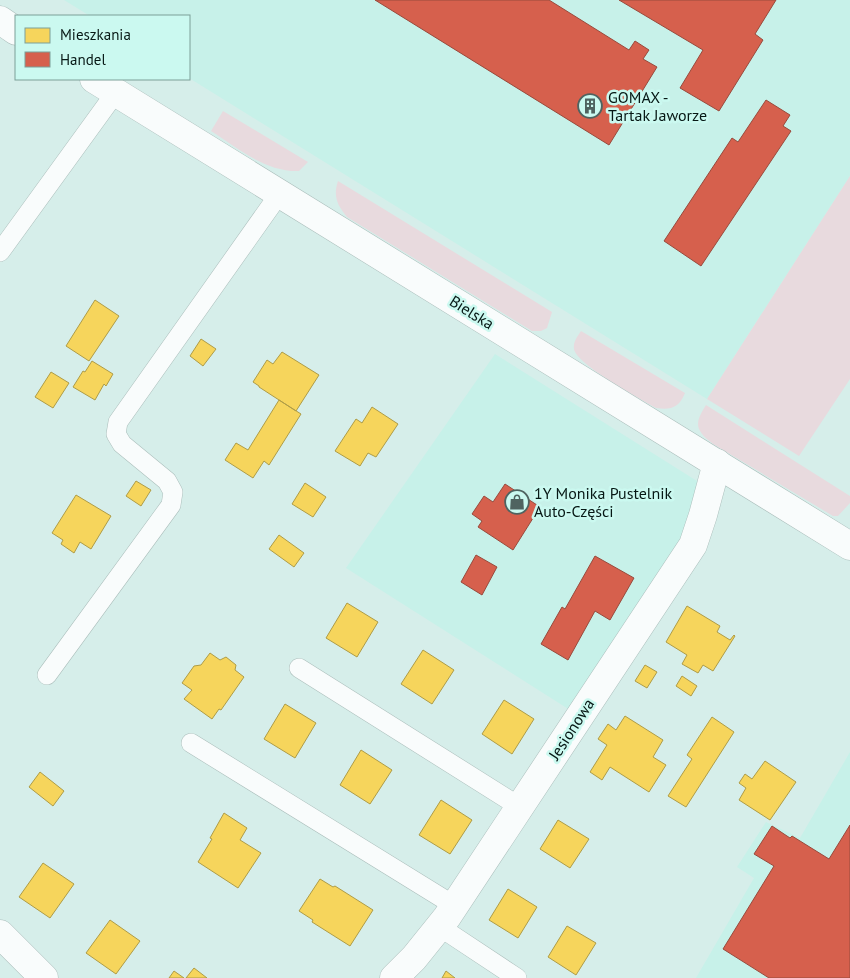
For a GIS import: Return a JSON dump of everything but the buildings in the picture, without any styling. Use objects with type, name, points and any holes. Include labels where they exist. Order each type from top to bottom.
[{"type":"main road","points":[[0,20],[15,29]]},
{"type":"main road","name":"Bielska","points":[[105,85],[850,546]]},
{"type":"main road","name":"Jesionowa","points":[[394,978],[414,958],[447,916],[692,545],[703,515],[717,463]]},
{"type":"main road","points":[[0,934],[44,978]]},
{"type":"lane","points":[[0,252],[105,85]]},
{"type":"lane","points":[[47,676],[171,505],[173,492],[167,481],[122,444],[116,434],[118,422],[280,194]]},
{"type":"lane","points":[[299,668],[520,807]]},
{"type":"lane","points":[[191,744],[447,916],[518,978]]},
{"type":"shaded area","points":[[64,0],[850,0],[850,176],[707,399],[190,79],[190,15],[88,15]]},
{"type":"shaded area","points":[[223,111],[308,162],[299,171],[275,168],[252,158],[211,131]]},
{"type":"shaded area","points":[[850,176],[850,379],[799,456],[707,399]]},
{"type":"shaded area","points":[[338,181],[552,312],[547,328],[541,331],[532,331],[347,217],[336,196]]},
{"type":"shaded area","points":[[581,331],[685,393],[683,398],[674,407],[666,409],[656,408],[597,372],[577,355],[574,349],[575,342]]},
{"type":"shaded area","points":[[495,354],[697,481],[696,508],[687,539],[573,712],[346,568]]},
{"type":"shaded area","points":[[706,405],[850,496],[850,503],[838,516],[833,516],[713,444],[703,435],[698,426]]},
{"type":"shaded area","points":[[850,752],[850,978],[696,978],[754,878],[737,867],[766,822],[800,838]]},
{"type":"place","name":"GOMAX - Tartak Jaworze","points":[[590,106]]},
{"type":"place","name":"1Y Monika Pustelnik Auto-Części","points":[[517,502]]}]
